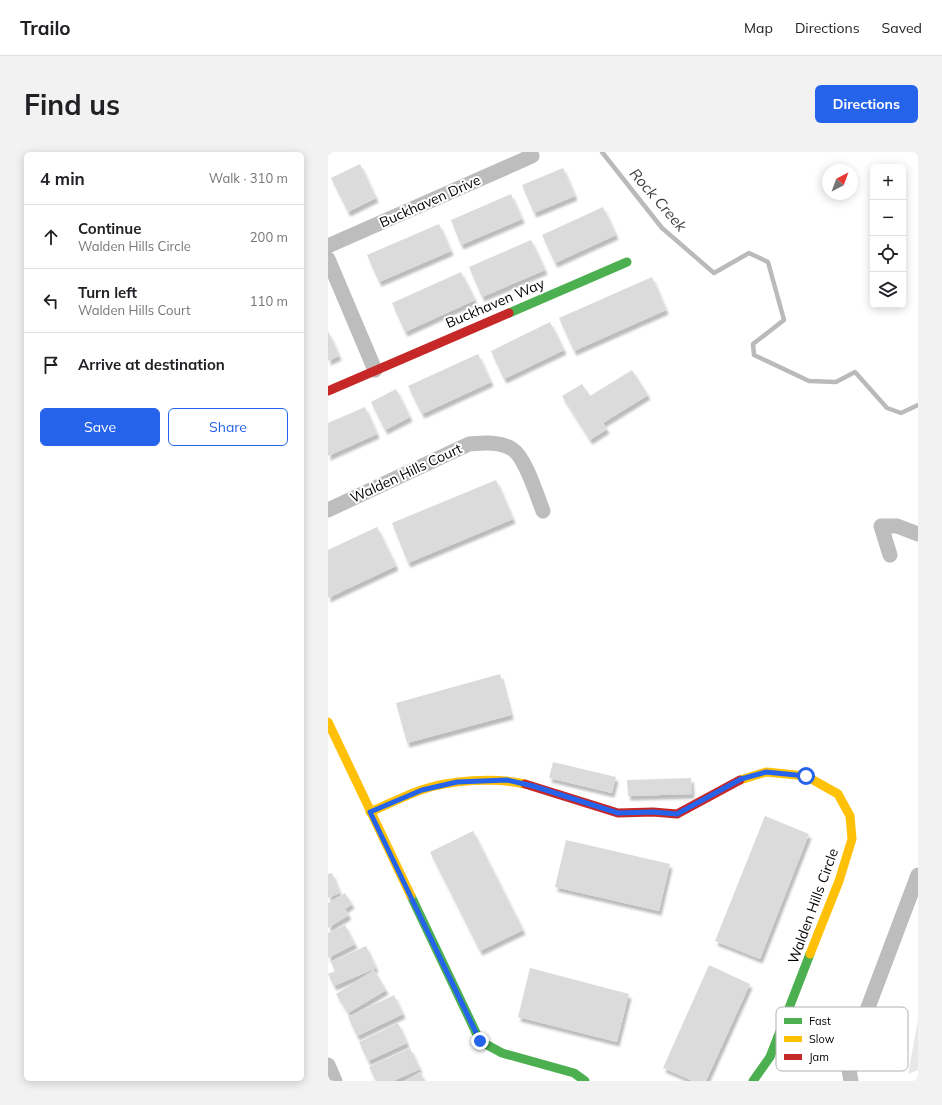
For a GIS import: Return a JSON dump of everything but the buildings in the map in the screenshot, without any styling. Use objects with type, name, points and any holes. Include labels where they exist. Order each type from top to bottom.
[{"type":"street","name":"Buckhaven Drive","points":[[328,246],[532,156]]},
{"type":"street","points":[[328,259],[375,370]]},
{"type":"street","name":"Buckhaven Way","points":[[328,391],[627,262]]},
{"type":"street","name":"Walden Hills Court","points":[[328,510],[469,444],[489,443],[513,449],[524,463],[543,511]]},
{"type":"street","points":[[890,555],[881,526],[897,526],[918,534]]},
{"type":"street","points":[[328,722],[480,1041],[502,1053],[574,1073],[585,1081]]},
{"type":"street","name":"Walden Hills Circle","points":[[370,812],[422,790],[457,782],[507,780],[533,786],[618,813],[653,812],[677,814],[741,779],[766,772],[806,776],[838,794],[850,816],[852,839],[839,881],[790,1007]]},
{"type":"street","points":[[868,1007],[918,875]]},
{"type":"street","name":"Walden Hills Circle","points":[[754,1081],[770,1057],[776,1042]]},
{"type":"street","points":[[328,1065],[336,1081]]},
{"type":"street","points":[[849,1071],[851,1081]]},
{"type":"shaded area","points":[[918,1020],[918,1070],[908,1074]]},
{"type":"waterway","name":"Rock Creek","points":[[602,152],[662,228],[714,273],[749,253],[768,262],[784,320],[753,344],[754,355],[809,381],[836,382],[855,372],[887,408],[901,413],[918,405]]},
{"type":"traffic: fast","points":[[509,313],[627,262]]},
{"type":"traffic: fast","points":[[411,896],[480,1041],[502,1053],[574,1073],[585,1081]]},
{"type":"traffic: fast","points":[[789,1007],[810,954]]},
{"type":"traffic: fast","points":[[753,1081],[770,1057],[776,1042]]},
{"type":"traffic: slow","points":[[328,722],[411,896]]},
{"type":"traffic: slow","points":[[740,780],[766,772],[806,776],[838,794],[850,816],[852,839],[839,881],[810,954]]},
{"type":"traffic: slow","points":[[370,812],[415,792],[445,784],[487,780],[525,784]]},
{"type":"traffic: jam","points":[[328,391],[509,313]]},
{"type":"traffic: jam","points":[[525,784],[618,813],[653,812],[677,814],[740,780]]},
{"type":"route","points":[[480,1041],[370,812],[422,790],[457,782],[507,780],[533,786],[618,813],[653,812],[677,814],[741,779],[766,772],[806,776]]}]
